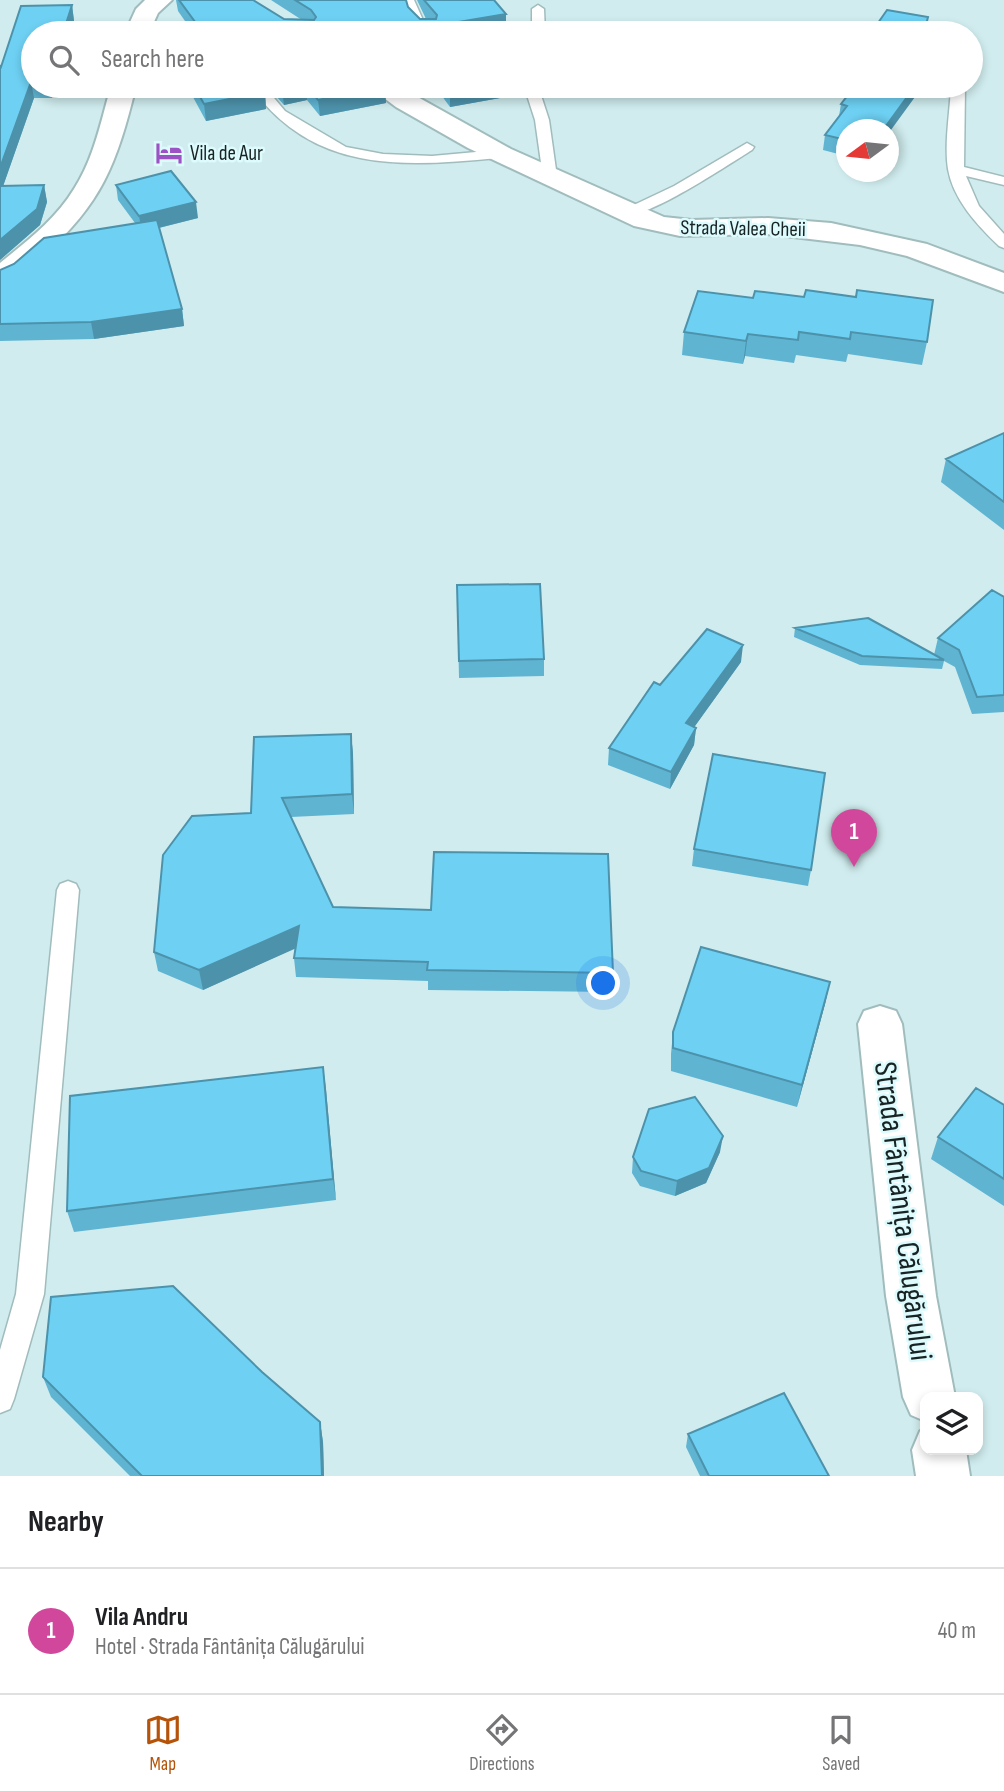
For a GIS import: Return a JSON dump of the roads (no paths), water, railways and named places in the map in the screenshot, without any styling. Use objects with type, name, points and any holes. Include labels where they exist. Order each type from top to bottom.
[{"type":"street","points":[[142,21],[148,9],[160,0]]},
{"type":"street","points":[[0,278],[50,236],[71,213],[89,187],[106,149],[120,98]]},
{"type":"street","name":"Strada Valea Cheii","points":[[401,98],[458,133],[498,153],[627,212],[666,225],[684,228],[766,226],[859,234],[908,246],[1004,283]]},
{"type":"street","name":"Strada Fântânița Călugărului","points":[[880,1024],[911,1296],[928,1392]]},
{"type":"street","points":[[940,1455],[943,1476]]},
{"type":"lane","points":[[410,3],[417,21]]},
{"type":"lane","points":[[538,9],[538,21]]},
{"type":"lane","points":[[266,98],[279,114],[342,151],[383,158],[432,160],[498,153]]},
{"type":"lane","points":[[535,98],[542,120],[550,177]]},
{"type":"lane","points":[[958,98],[956,169],[971,206],[1004,243]]},
{"type":"lane","points":[[627,212],[679,189],[747,147]]},
{"type":"lane","points":[[956,169],[1004,181]]},
{"type":"lane","points":[[0,1399],[30,1294],[68,890]]},
{"type":"place","name":"Vila de Aur","points":[[169,153]]},
{"type":"place","name":"Vila Andru","points":[[854,867]]}]
